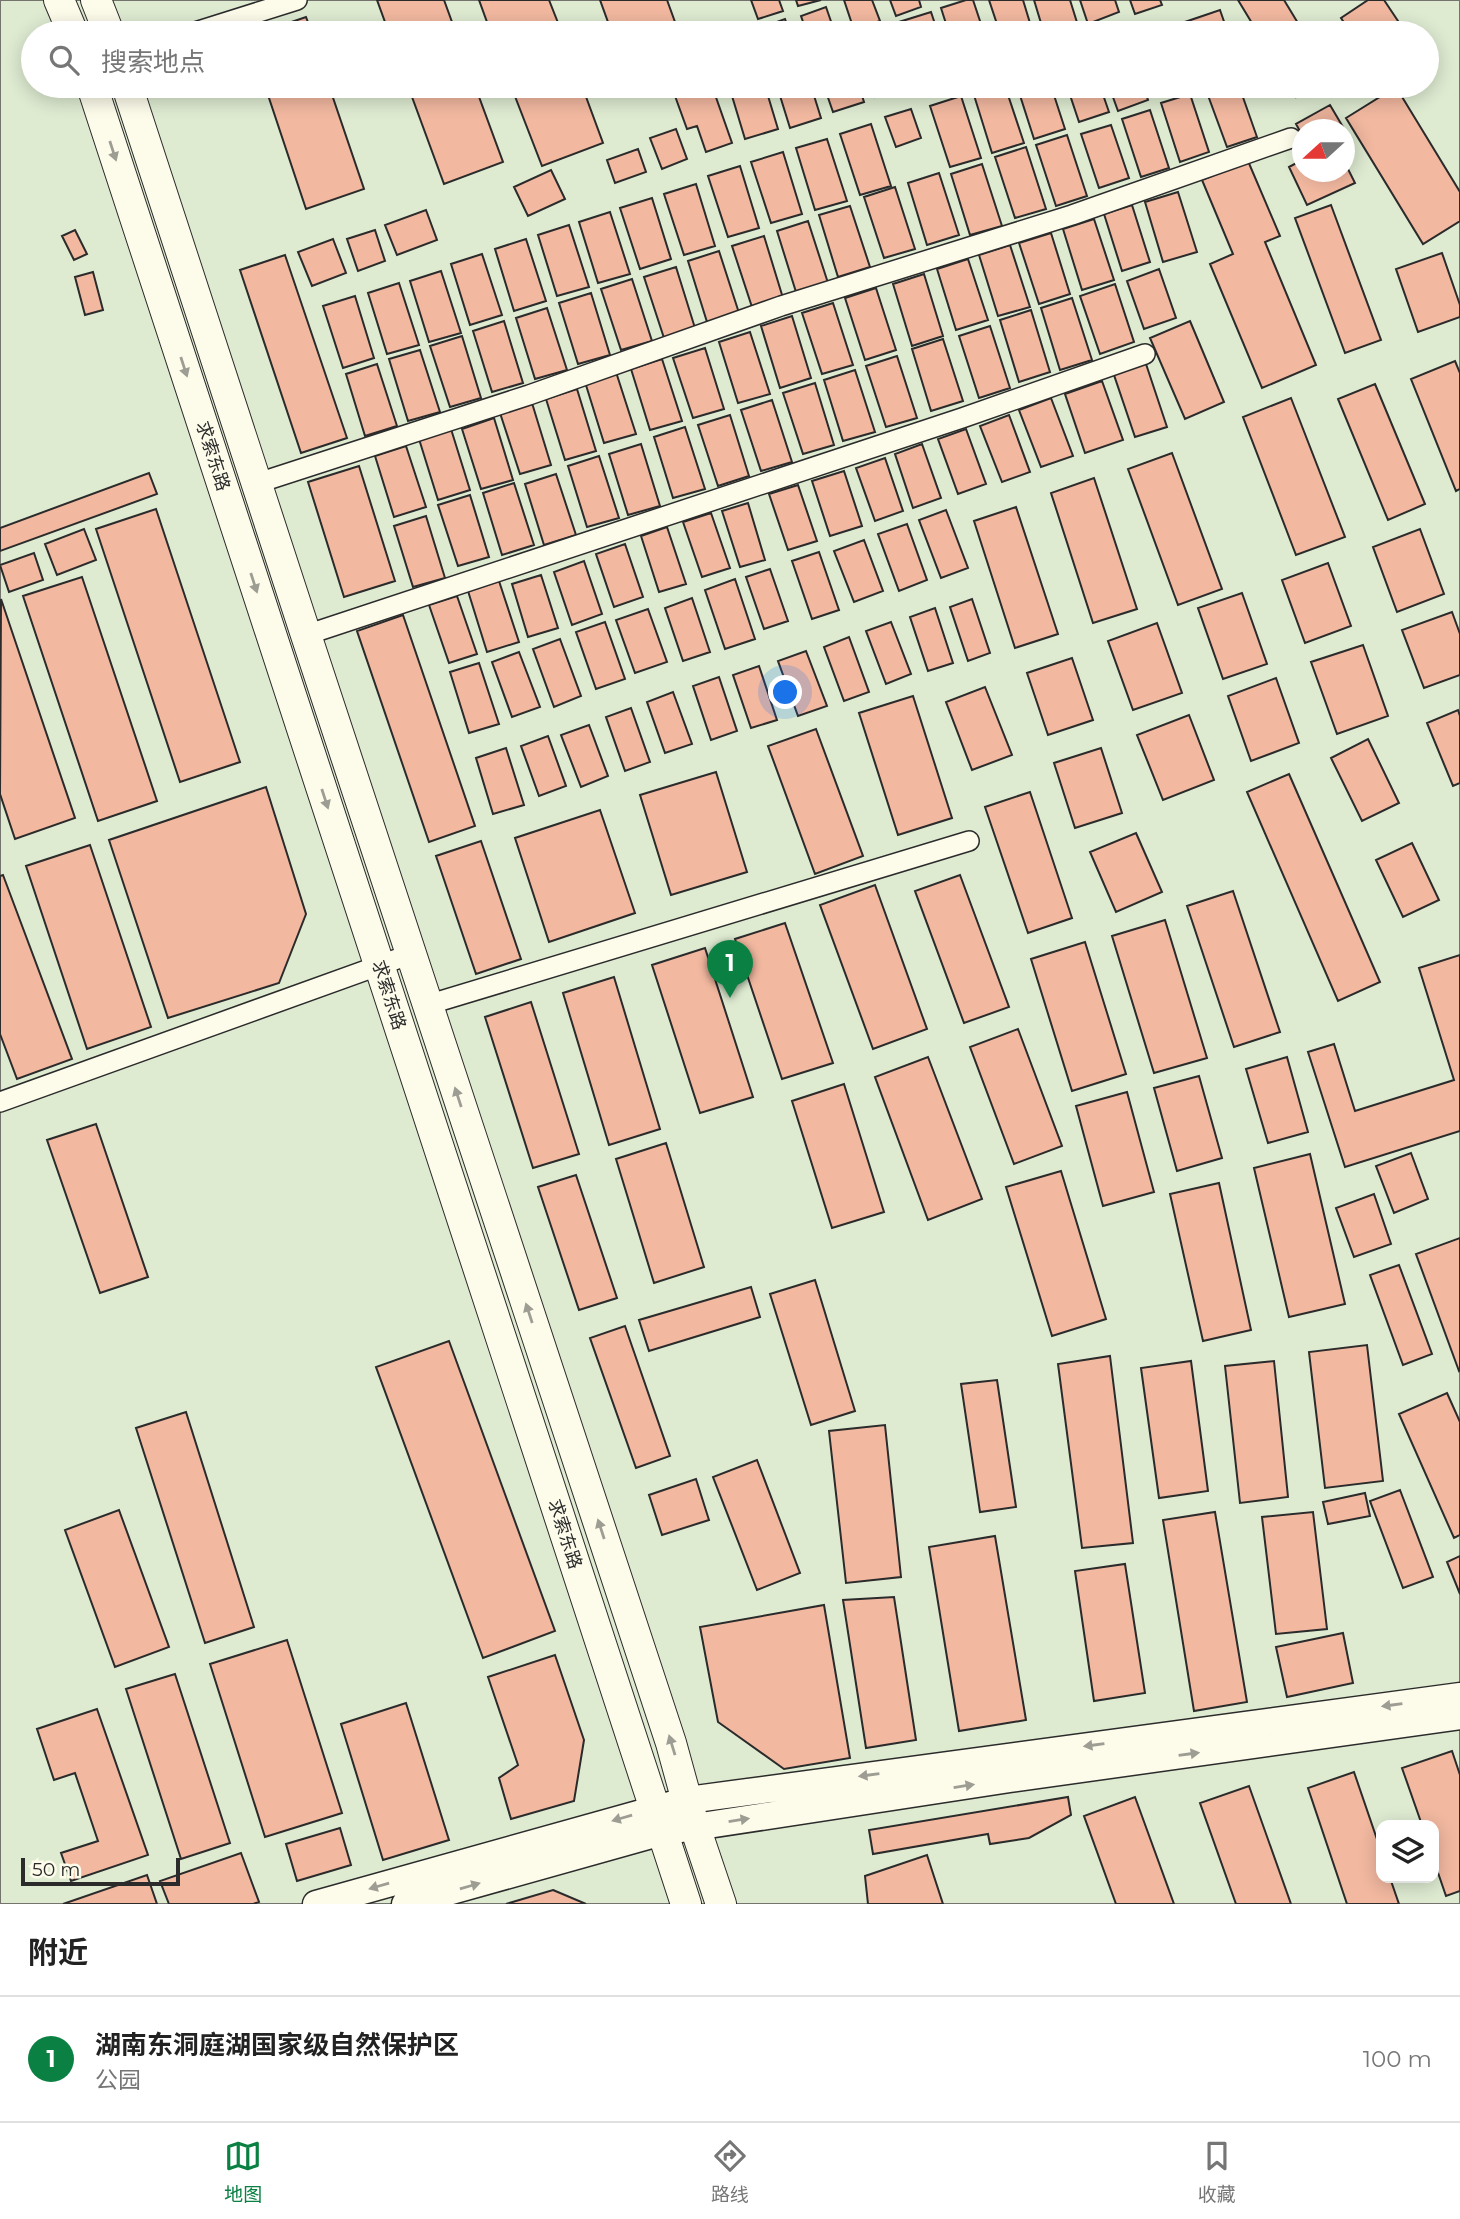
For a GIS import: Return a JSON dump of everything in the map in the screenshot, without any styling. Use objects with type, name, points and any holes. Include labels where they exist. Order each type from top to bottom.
[{"type":"main road","name":"求索东路","points":[[96,98],[686,1904]]},
{"type":"main road","name":"求索东路","points":[[131,98],[671,1743],[720,1904]]},
{"type":"main road","points":[[316,1904],[691,1813],[1460,1696]]},
{"type":"main road","points":[[691,1813],[1010,1779],[1460,1716]]},
{"type":"main road","points":[[405,1904],[659,1820]]},
{"type":"street","points":[[230,21],[297,0]]},
{"type":"street","points":[[258,483],[529,395],[781,306],[1072,215],[1291,138]]},
{"type":"street","points":[[306,635],[950,423],[1145,354]]},
{"type":"street","points":[[428,1005],[969,841]]},
{"type":"street","points":[[0,1102],[411,954]]},
{"type":"green space","points":[[0,0],[1460,0],[1460,1904],[0,1904]]},
{"type":"building","points":[[377,0],[444,0],[452,21],[385,21]]},
{"type":"building","points":[[479,0],[549,0],[557,21],[487,21]]},
{"type":"building","points":[[600,0],[667,0],[675,21],[608,21]]},
{"type":"building","points":[[751,0],[779,0],[783,11],[758,19]]},
{"type":"building","points":[[796,0],[821,0],[798,6]]},
{"type":"building","points":[[844,0],[872,0],[880,21],[851,21]]},
{"type":"building","points":[[890,0],[919,0],[921,7],[896,16]]},
{"type":"building","points":[[973,0],[980,21],[945,21],[941,8]]},
{"type":"building","points":[[989,0],[1023,0],[1029,21],[996,21]]},
{"type":"building","points":[[1034,0],[1070,0],[1077,21],[1040,21]]},
{"type":"building","points":[[1080,0],[1115,0],[1119,12],[1096,21],[1087,21]]},
{"type":"building","points":[[1130,0],[1160,0],[1162,5],[1135,14]]},
{"type":"building","points":[[1238,0],[1284,0],[1297,21],[1251,21]]},
{"type":"building","points":[[1368,0],[1384,0],[1398,21],[1343,21],[1341,18]]},
{"type":"building","points":[[826,7],[831,21],[803,21],[801,16]]},
{"type":"building","points":[[1220,10],[1224,21],[1188,21]]},
{"type":"building","points":[[931,12],[934,21],[902,21]]},
{"type":"building","points":[[269,98],[333,98],[364,189],[306,209]]},
{"type":"building","points":[[412,98],[479,98],[503,162],[444,184]]},
{"type":"building","points":[[516,98],[586,98],[603,143],[542,166]]},
{"type":"building","points":[[676,98],[716,98],[732,143],[706,152],[697,126],[687,129]]},
{"type":"building","points":[[733,98],[769,98],[778,129],[745,139]]},
{"type":"building","points":[[781,98],[815,98],[821,118],[790,128]]},
{"type":"building","points":[[828,98],[863,98],[864,102],[833,112]]},
{"type":"building","points":[[962,98],[981,158],[950,167],[930,106]]},
{"type":"building","points":[[975,98],[1009,98],[1024,143],[992,153]]},
{"type":"building","points":[[1021,98],[1055,98],[1065,129],[1034,139]]},
{"type":"building","points":[[1071,98],[1104,98],[1109,112],[1079,122]]},
{"type":"building","points":[[1113,98],[1147,98],[1148,100],[1118,111]]},
{"type":"building","points":[[1177,98],[1191,98],[1209,152],[1180,162],[1161,103]]},
{"type":"building","points":[[1209,98],[1243,98],[1257,137],[1227,147]]},
{"type":"building","points":[[1378,98],[1403,98],[1460,192],[1460,221],[1423,244],[1355,133],[1355,119],[1347,119]]},
{"type":"building","points":[[1330,105],[1338,119],[1305,119]]},
{"type":"building","points":[[911,109],[921,138],[896,147],[885,117]]},
{"type":"building","points":[[1150,110],[1169,168],[1141,177],[1122,119]]},
{"type":"building","points":[[871,124],[891,186],[860,195],[840,134]]},
{"type":"building","points":[[1111,125],[1129,178],[1099,188],[1081,134]]},
{"type":"building","points":[[676,129],[687,159],[662,169],[650,138]]},
{"type":"building","points":[[1067,135],[1087,196],[1056,206],[1036,145]]},
{"type":"building","points":[[827,139],[847,201],[815,210],[796,148]]},
{"type":"building","points":[[1026,147],[1046,209],[1015,218],[995,157]]},
{"type":"building","points":[[638,149],[646,172],[615,183],[607,160]]},
{"type":"building","points":[[783,152],[802,214],[771,223],[751,162]]},
{"type":"building","points":[[1248,161],[1280,236],[1265,242],[1316,365],[1262,388],[1210,264],[1233,254],[1202,180]]},
{"type":"building","points":[[982,164],[1002,226],[970,235],[951,174]]},
{"type":"building","points":[[740,166],[759,228],[728,237],[708,176]]},
{"type":"building","points":[[551,170],[565,199],[528,216],[514,187]]},
{"type":"building","points":[[939,173],[959,235],[927,245],[908,183]]},
{"type":"building","points":[[1296,182],[1355,183],[1307,205]]},
{"type":"building","points":[[696,184],[715,246],[684,255],[664,194]]},
{"type":"building","points":[[895,187],[915,249],[884,258],[864,197]]},
{"type":"building","points":[[1178,192],[1197,252],[1163,262],[1145,202]]},
{"type":"building","points":[[652,198],[671,259],[640,269],[620,208]]},
{"type":"building","points":[[1132,205],[1150,262],[1122,271],[1104,214]]},
{"type":"building","points":[[1331,205],[1381,340],[1345,353],[1295,218]]},
{"type":"building","points":[[850,206],[870,267],[838,277],[819,215]]},
{"type":"building","points":[[426,210],[437,240],[397,255],[385,225]]},
{"type":"building","points":[[610,212],[630,274],[598,283],[579,222]]},
{"type":"building","points":[[1094,219],[1114,280],[1082,290],[1063,229]]},
{"type":"building","points":[[808,221],[828,283],[796,292],[777,231]]},
{"type":"building","points":[[569,225],[589,287],[557,296],[538,235]]},
{"type":"building","points":[[75,230],[87,254],[74,260],[62,236]]},
{"type":"building","points":[[375,230],[385,261],[358,271],[347,239]]},
{"type":"building","points":[[1051,233],[1070,294],[1039,304],[1019,243]]},
{"type":"building","points":[[764,236],[783,298],[752,307],[732,246]]},
{"type":"building","points":[[333,239],[346,273],[312,286],[298,252]]},
{"type":"building","points":[[526,239],[546,301],[514,311],[495,249]]},
{"type":"building","points":[[1010,245],[1030,307],[998,316],[979,255]]},
{"type":"building","points":[[719,251],[739,313],[707,322],[688,261]]},
{"type":"building","points":[[1442,253],[1460,305],[1460,317],[1418,332],[1396,269]]},
{"type":"building","points":[[482,254],[502,315],[470,325],[451,264]]},
{"type":"building","points":[[285,255],[347,438],[301,453],[240,270]]},
{"type":"building","points":[[968,259],[988,320],[956,330],[937,269]]},
{"type":"building","points":[[676,267],[695,328],[664,338],[644,277]]},
{"type":"building","points":[[1159,269],[1176,318],[1144,329],[1127,281]]},
{"type":"building","points":[[441,271],[461,333],[429,342],[410,281]]},
{"type":"building","points":[[93,272],[103,310],[85,315],[75,277]]},
{"type":"building","points":[[924,274],[943,336],[912,346],[893,284]]},
{"type":"building","points":[[632,279],[652,341],[621,350],[601,289]]},
{"type":"building","points":[[399,283],[419,345],[387,354],[368,293]]},
{"type":"building","points":[[1115,284],[1134,342],[1100,354],[1080,296]]},
{"type":"building","points":[[876,288],[896,350],[865,360],[845,298]]},
{"type":"building","points":[[591,293],[610,355],[578,364],[559,303]]},
{"type":"building","points":[[355,296],[374,358],[343,368],[323,306]]},
{"type":"building","points":[[1072,298],[1092,360],[1060,370],[1041,308]]},
{"type":"building","points":[[833,303],[853,365],[822,374],[802,313]]},
{"type":"building","points":[[547,308],[567,370],[535,379],[516,318]]},
{"type":"building","points":[[1031,310],[1050,372],[1019,382],[1000,320]]},
{"type":"building","points":[[792,316],[811,378],[780,388],[761,326]]},
{"type":"building","points":[[504,321],[523,383],[492,392],[473,331]]},
{"type":"building","points":[[1190,321],[1224,402],[1185,419],[1150,338]]},
{"type":"building","points":[[990,326],[1010,388],[979,398],[959,336]]},
{"type":"building","points":[[750,332],[770,394],[738,403],[719,342]]},
{"type":"building","points":[[462,336],[481,398],[450,407],[430,346]]},
{"type":"building","points":[[943,339],[963,401],[931,411],[912,349]]},
{"type":"building","points":[[705,348],[724,409],[693,418],[673,358]]},
{"type":"building","points":[[420,350],[440,412],[408,421],[389,359]]},
{"type":"building","points":[[897,356],[917,418],[886,427],[866,366]]},
{"type":"building","points":[[662,359],[682,421],[650,430],[631,369]]},
{"type":"building","points":[[1145,361],[1167,427],[1135,437],[1113,372]]},
{"type":"building","points":[[1455,361],[1460,373],[1460,489],[1456,491],[1411,379]]},
{"type":"building","points":[[377,364],[397,426],[365,436],[346,374]]},
{"type":"building","points":[[855,370],[875,432],[843,441],[824,380]]},
{"type":"building","points":[[616,372],[636,434],[604,443],[585,382]]},
{"type":"building","points":[[1102,381],[1123,440],[1085,453],[1065,394]]},
{"type":"building","points":[[815,383],[834,445],[803,454],[783,393]]},
{"type":"building","points":[[1375,384],[1425,504],[1388,520],[1338,399]]},
{"type":"building","points":[[577,389],[596,451],[565,460],[546,399]]},
{"type":"building","points":[[1051,398],[1073,456],[1041,467],[1019,410]]},
{"type":"building","points":[[1291,398],[1345,537],[1296,555],[1243,417]]},
{"type":"building","points":[[772,400],[792,462],[761,471],[741,410]]},
{"type":"building","points":[[532,403],[551,465],[520,474],[500,413]]},
{"type":"building","points":[[730,415],[749,476],[718,486],[698,425]]},
{"type":"building","points":[[1009,415],[1030,472],[1002,482],[980,426]]},
{"type":"building","points":[[494,418],[513,480],[481,489],[462,429]]},
{"type":"building","points":[[685,427],[705,489],[673,498],[654,437]]},
{"type":"building","points":[[451,429],[470,490],[438,500],[419,439]]},
{"type":"building","points":[[966,429],[986,484],[958,494],[938,439]]},
{"type":"building","points":[[641,444],[660,506],[628,515],[609,454]]},
{"type":"building","points":[[922,444],[941,498],[913,508],[895,454]]},
{"type":"building","points":[[406,446],[426,507],[394,517],[375,456]]},
{"type":"building","points":[[1172,453],[1222,589],[1178,605],[1128,469]]},
{"type":"building","points":[[599,456],[619,518],[587,527],[568,466]]},
{"type":"building","points":[[885,458],[903,511],[875,521],[856,468]]},
{"type":"building","points":[[359,466],[395,581],[344,597],[308,482]]},
{"type":"building","points":[[844,471],[862,526],[830,536],[812,481]]},
{"type":"building","points":[[149,473],[157,494],[0,551],[0,528]]},
{"type":"building","points":[[556,474],[576,535],[544,545],[525,484]]},
{"type":"building","points":[[1094,478],[1137,609],[1093,623],[1051,493]]},
{"type":"building","points":[[514,483],[534,545],[502,555],[483,493]]},
{"type":"building","points":[[798,485],[817,541],[788,550],[769,494]]},
{"type":"building","points":[[470,495],[489,557],[458,566],[438,505]]},
{"type":"building","points":[[748,503],[765,560],[740,567],[722,511]]},
{"type":"building","points":[[1016,507],[1058,634],[1015,648],[974,521]]},
{"type":"building","points":[[156,509],[240,762],[180,782],[96,529]]},
{"type":"building","points":[[946,510],[968,568],[941,578],[919,520]]},
{"type":"building","points":[[711,513],[730,568],[702,577],[683,522]]},
{"type":"building","points":[[426,516],[445,578],[413,587],[394,526]]},
{"type":"building","points":[[907,524],[927,580],[899,591],[878,534]]},
{"type":"building","points":[[667,527],[686,584],[659,592],[641,536]]},
{"type":"building","points":[[84,529],[96,560],[57,575],[45,544]]},
{"type":"building","points":[[1420,529],[1444,594],[1397,612],[1373,547]]},
{"type":"building","points":[[864,540],[883,591],[854,602],[834,551]]},
{"type":"building","points":[[625,544],[643,597],[614,607],[596,554]]},
{"type":"building","points":[[819,552],[839,610],[812,619],[792,561]]},
{"type":"building","points":[[34,553],[43,580],[9,592],[0,565]]},
{"type":"building","points":[[584,561],[602,614],[572,625],[554,572]]},
{"type":"building","points":[[1328,563],[1351,626],[1305,643],[1282,580]]},
{"type":"building","points":[[770,569],[788,621],[764,629],[746,577]]},
{"type":"building","points":[[541,575],[558,628],[528,637],[512,584]]},
{"type":"building","points":[[82,577],[157,801],[98,821],[23,596]]},
{"type":"building","points":[[735,579],[755,639],[725,649],[705,590]]},
{"type":"building","points":[[499,581],[519,642],[487,652],[468,591]]},
{"type":"building","points":[[1242,593],[1267,664],[1223,679],[1198,608]]},
{"type":"building","points":[[457,596],[477,654],[449,663],[429,605]]},
{"type":"building","points":[[692,598],[710,652],[683,661],[665,608]]},
{"type":"building","points":[[1,599],[75,818],[15,839],[0,794]]},
{"type":"building","points":[[972,599],[990,653],[968,661],[950,607]]},
{"type":"building","points":[[935,608],[953,663],[928,671],[910,617]]},
{"type":"building","points":[[648,609],[667,662],[635,673],[616,620]]},
{"type":"building","points":[[1452,612],[1460,634],[1460,675],[1424,688],[1402,630]]},
{"type":"building","points":[[403,615],[475,826],[429,842],[357,631]]},
{"type":"building","points":[[605,622],[625,679],[596,689],[576,632]]},
{"type":"building","points":[[891,622],[911,674],[886,684],[866,631]]},
{"type":"building","points":[[1157,623],[1182,693],[1133,710],[1108,641]]},
{"type":"building","points":[[849,637],[869,692],[844,701],[824,647]]},
{"type":"building","points":[[560,639],[581,696],[554,707],[533,649]]},
{"type":"building","points":[[1363,645],[1388,716],[1337,734],[1311,662]]},
{"type":"building","points":[[806,651],[827,706],[798,716],[778,661]]},
{"type":"building","points":[[519,652],[540,707],[512,717],[492,662]]},
{"type":"building","points":[[1072,658],[1093,720],[1048,735],[1027,673]]},
{"type":"building","points":[[479,663],[499,724],[469,733],[450,672]]},
{"type":"building","points":[[759,666],[777,720],[751,728],[733,675]]},
{"type":"building","points":[[719,677],[737,731],[711,740],[693,686]]},
{"type":"building","points":[[1276,678],[1299,743],[1251,761],[1228,696]]},
{"type":"building","points":[[985,687],[1012,755],[972,770],[946,702]]},
{"type":"building","points":[[673,692],[692,744],[665,753],[647,702]]},
{"type":"building","points":[[913,696],[952,818],[898,835],[859,713]]},
{"type":"building","points":[[631,708],[650,762],[625,771],[606,717]]},
{"type":"building","points":[[1458,710],[1460,783],[1453,786],[1427,723]]},
{"type":"building","points":[[1189,715],[1214,780],[1163,800],[1137,735]]},
{"type":"building","points":[[589,725],[608,776],[581,787],[561,735]]},
{"type":"building","points":[[816,729],[863,856],[815,874],[768,746]]},
{"type":"building","points":[[548,736],[566,786],[539,796],[521,746]]},
{"type":"building","points":[[1368,739],[1399,803],[1362,821],[1331,758]]},
{"type":"building","points":[[506,748],[524,805],[493,814],[476,758]]},
{"type":"building","points":[[1101,748],[1122,813],[1075,828],[1054,763]]},
{"type":"building","points":[[716,772],[747,872],[671,895],[640,795]]},
{"type":"building","points":[[1289,774],[1380,982],[1338,1001],[1247,792]]},
{"type":"building","points":[[266,787],[306,914],[279,983],[168,1018],[109,840]]},
{"type":"building","points":[[1030,792],[1072,918],[1028,933],[985,807]]},
{"type":"building","points":[[600,810],[635,913],[549,942],[515,838]]},
{"type":"building","points":[[1136,833],[1162,892],[1116,912],[1090,852]]},
{"type":"building","points":[[481,841],[521,959],[476,974],[436,856]]},
{"type":"building","points":[[1412,843],[1439,900],[1403,917],[1376,860]]},
{"type":"building","points":[[90,845],[151,1027],[87,1049],[26,866]]},
{"type":"building","points":[[3,875],[72,1059],[17,1079],[0,1034],[0,876]]},
{"type":"building","points":[[960,875],[1009,1007],[964,1023],[915,891]]},
{"type":"building","points":[[875,885],[927,1029],[873,1049],[820,905]]},
{"type":"building","points":[[1233,891],[1280,1032],[1234,1047],[1187,906]]},
{"type":"building","points":[[1165,920],[1207,1058],[1154,1073],[1112,936]]},
{"type":"building","points":[[785,923],[833,1063],[782,1079],[735,939]]},
{"type":"building","points":[[1085,942],[1126,1074],[1072,1091],[1031,959]]},
{"type":"building","points":[[705,948],[753,1097],[700,1113],[652,965]]},
{"type":"building","points":[[1460,955],[1460,1131],[1345,1167],[1308,1052],[1334,1044],[1355,1111],[1454,1080],[1419,968]]},
{"type":"building","points":[[614,977],[660,1129],[609,1145],[563,993]]},
{"type":"building","points":[[531,1002],[579,1154],[533,1168],[485,1017]]},
{"type":"building","points":[[1018,1029],[1062,1146],[1014,1164],[970,1047]]},
{"type":"building","points":[[928,1057],[982,1199],[928,1220],[875,1077]]},
{"type":"building","points":[[1287,1057],[1308,1132],[1268,1143],[1246,1069]]},
{"type":"building","points":[[1199,1076],[1222,1158],[1177,1171],[1154,1088]]},
{"type":"building","points":[[844,1084],[884,1212],[832,1228],[792,1101]]},
{"type":"building","points":[[1127,1092],[1154,1192],[1103,1206],[1076,1106]]},
{"type":"building","points":[[96,1124],[148,1277],[100,1293],[47,1140]]},
{"type":"building","points":[[666,1143],[704,1267],[654,1283],[616,1159]]},
{"type":"building","points":[[1411,1153],[1428,1199],[1394,1213],[1376,1166]]},
{"type":"building","points":[[1310,1154],[1345,1304],[1289,1317],[1254,1168]]},
{"type":"building","points":[[1061,1171],[1106,1319],[1052,1336],[1006,1187]]},
{"type":"building","points":[[576,1175],[617,1298],[579,1310],[538,1187]]},
{"type":"building","points":[[1219,1183],[1251,1330],[1203,1341],[1170,1194]]},
{"type":"building","points":[[1374,1194],[1391,1244],[1354,1257],[1336,1208]]},
{"type":"building","points":[[1460,1238],[1460,1370],[1459,1371],[1416,1254]]},
{"type":"building","points":[[1399,1265],[1432,1354],[1403,1365],[1370,1275]]},
{"type":"building","points":[[815,1280],[855,1411],[811,1425],[770,1294]]},
{"type":"building","points":[[751,1287],[760,1317],[649,1351],[639,1320]]},
{"type":"building","points":[[625,1326],[670,1456],[636,1468],[590,1338]]},
{"type":"building","points":[[449,1341],[555,1631],[483,1658],[376,1367]]},
{"type":"building","points":[[1367,1345],[1383,1481],[1325,1488],[1309,1352]]},
{"type":"building","points":[[1110,1356],[1133,1543],[1082,1548],[1058,1364]]},
{"type":"building","points":[[1191,1361],[1208,1491],[1159,1498],[1141,1368]]},
{"type":"building","points":[[1274,1361],[1288,1497],[1240,1503],[1225,1366]]},
{"type":"building","points":[[997,1380],[1016,1507],[980,1512],[961,1384]]},
{"type":"building","points":[[1447,1393],[1460,1422],[1460,1535],[1454,1538],[1399,1414]]},
{"type":"building","points":[[186,1412],[254,1627],[205,1643],[136,1428]]},
{"type":"building","points":[[885,1425],[901,1577],[846,1583],[829,1431]]},
{"type":"building","points":[[757,1460],[800,1573],[757,1590],[713,1477]]},
{"type":"building","points":[[696,1479],[709,1520],[662,1535],[649,1495]]},
{"type":"building","points":[[1400,1490],[1433,1577],[1403,1588],[1370,1501]]},
{"type":"building","points":[[1365,1493],[1370,1516],[1328,1524],[1323,1502]]},
{"type":"building","points":[[119,1510],[169,1647],[115,1667],[65,1530]]},
{"type":"building","points":[[1215,1512],[1247,1702],[1194,1711],[1163,1520]]},
{"type":"building","points":[[1313,1512],[1327,1629],[1276,1634],[1262,1517]]},
{"type":"building","points":[[995,1536],[1026,1720],[959,1731],[929,1547]]},
{"type":"building","points":[[1460,1556],[1460,1594],[1447,1562]]},
{"type":"building","points":[[1125,1564],[1145,1693],[1094,1701],[1075,1571]]},
{"type":"building","points":[[894,1597],[916,1740],[866,1748],[843,1600]]},
{"type":"building","points":[[824,1605],[850,1758],[784,1769],[718,1722],[700,1627]]},
{"type":"building","points":[[1343,1633],[1353,1683],[1287,1697],[1276,1647]]},
{"type":"building","points":[[287,1640],[342,1813],[265,1837],[210,1664]]},
{"type":"building","points":[[555,1655],[584,1740],[574,1801],[511,1819],[499,1778],[518,1765],[488,1677]]},
{"type":"building","points":[[175,1674],[230,1843],[181,1859],[126,1689]]},
{"type":"building","points":[[406,1703],[449,1840],[383,1860],[341,1724]]},
{"type":"building","points":[[97,1709],[148,1855],[71,1881],[61,1853],[98,1841],[75,1773],[54,1780],[37,1729]]},
{"type":"building","points":[[1452,1751],[1460,1775],[1460,1891],[1446,1896],[1439,1876],[1439,1820],[1420,1820],[1402,1768]]},
{"type":"building","points":[[1354,1772],[1376,1836],[1376,1883],[1392,1883],[1399,1904],[1347,1904],[1308,1788]]},
{"type":"building","points":[[1249,1786],[1291,1904],[1236,1904],[1200,1803]]},
{"type":"building","points":[[1068,1797],[1071,1815],[1029,1838],[990,1844],[988,1834],[873,1854],[869,1830]]},
{"type":"building","points":[[1135,1797],[1174,1904],[1116,1904],[1084,1816]]},
{"type":"building","points":[[340,1828],[351,1865],[297,1881],[286,1844]]},
{"type":"building","points":[[241,1853],[259,1902],[169,1904],[160,1881]]},
{"type":"building","points":[[927,1855],[943,1904],[868,1904],[865,1876]]},
{"type":"building","points":[[147,1875],[157,1904],[63,1904]]},
{"type":"building","points":[[553,1890],[586,1904],[506,1904]]},
{"type":"place","name":"湖南东洞庭湖国家级自然保护区","points":[[730,998]]}]
